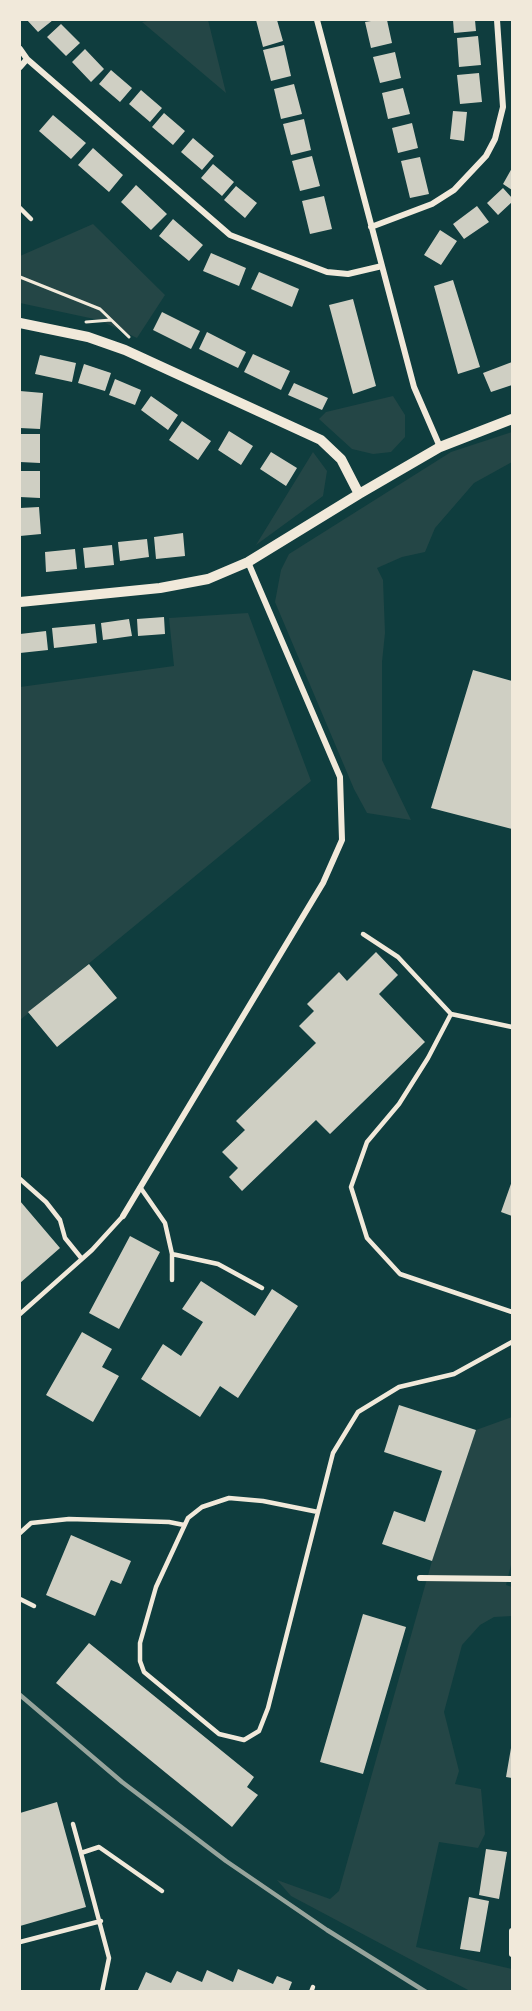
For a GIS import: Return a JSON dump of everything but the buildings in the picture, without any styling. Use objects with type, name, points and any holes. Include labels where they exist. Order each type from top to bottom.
[{"type":"street","points":[[317,20],[414,387],[440,447]]},
{"type":"street","points":[[371,227],[432,204],[454,190],[486,156],[495,139],[503,107],[497,20]]},
{"type":"street","points":[[20,49],[27,59],[230,235],[327,272],[348,274],[382,266]]},
{"type":"street","points":[[20,67],[27,59]]},
{"type":"street","points":[[20,323],[88,337],[131,354],[321,440],[341,459],[359,494]]},
{"type":"street","points":[[20,602],[190,584],[248,562],[440,447],[513,419]]},
{"type":"street","points":[[123,1216],[323,883],[342,840],[340,777],[248,562]]},
{"type":"street","points":[[420,1578],[513,1579]]},
{"type":"street","points":[[513,1931],[513,1954]]},
{"type":"lane","points":[[20,208],[31,219]]},
{"type":"lane","points":[[363,934],[398,957],[450,1014],[513,1027]]},
{"type":"lane","points":[[450,1014],[428,1058],[399,1104],[367,1142],[351,1187],[367,1238],[400,1274],[513,1312]]},
{"type":"lane","points":[[20,1179],[46,1202],[60,1220],[65,1238],[82,1259]]},
{"type":"lane","points":[[140,1187],[165,1222],[172,1254],[172,1280]]},
{"type":"lane","points":[[20,1314],[82,1259],[123,1216]]},
{"type":"lane","points":[[172,1254],[218,1264],[262,1288]]},
{"type":"lane","points":[[318,1512],[263,1501],[229,1498],[202,1507],[188,1518],[156,1587],[140,1643],[140,1661],[144,1671],[219,1734],[244,1740],[259,1731],[268,1708],[318,1512],[333,1453],[358,1412],[399,1387],[454,1374],[513,1342]]},
{"type":"lane","points":[[20,1533],[32,1523],[69,1519],[169,1522],[184,1525]]},
{"type":"lane","points":[[20,1599],[34,1606]]},
{"type":"lane","points":[[73,1824],[101,1921],[109,1958],[102,1992]]},
{"type":"lane","points":[[81,1853],[99,1847],[162,1892]]},
{"type":"lane","points":[[20,1942],[101,1921]]},
{"type":"path","points":[[20,277],[100,309],[135,343],[131,354]]},
{"type":"shaded area","points":[[208,20],[226,93],[142,22]]},
{"type":"shaded area","points":[[93,224],[165,295],[137,338],[99,320],[20,303],[20,256]]},
{"type":"shaded area","points":[[393,396],[405,415],[405,437],[391,452],[373,454],[352,449],[319,419],[326,412]]},
{"type":"shaded area","points":[[512,432],[512,462],[474,483],[435,528],[425,552],[402,557],[377,568],[383,580],[385,633],[382,662],[382,760],[411,820],[367,813],[354,789],[275,602],[281,570],[289,554],[451,452]]},
{"type":"shaded area","points":[[313,452],[327,471],[323,496],[256,545]]},
{"type":"shaded area","points":[[248,613],[311,781],[20,1020],[20,687],[174,666],[169,618]]},
{"type":"shaded area","points":[[512,1417],[512,1561],[506,1585],[512,1587],[512,1616],[494,1617],[480,1625],[462,1645],[444,1712],[459,1771],[455,1784],[481,1789],[485,1834],[478,1848],[439,1842],[416,1947],[512,1969],[512,1991],[470,1991],[291,1896],[277,1880],[330,1899],[339,1891],[432,1561],[476,1430]]},
{"type":"railway","points":[[20,1695],[122,1782],[226,1861],[327,1930],[426,1992]]}]
